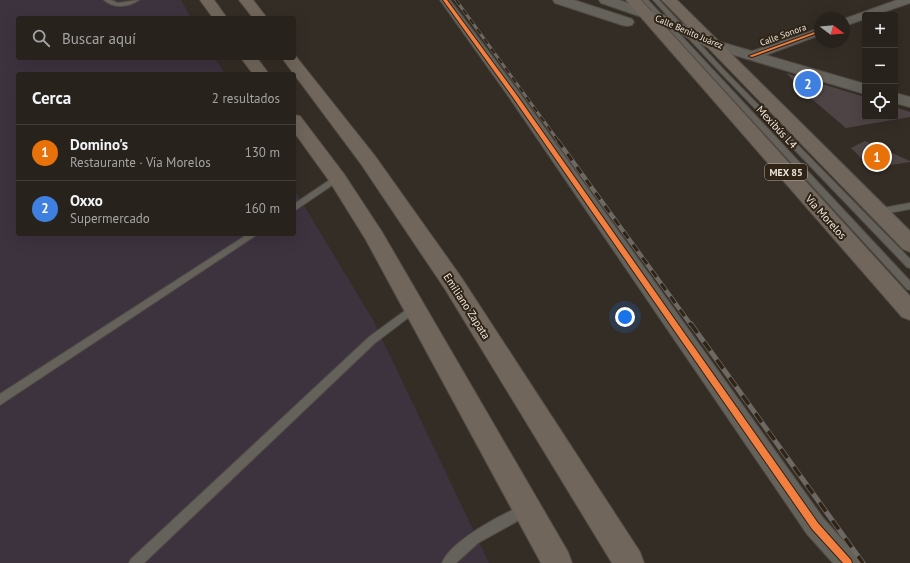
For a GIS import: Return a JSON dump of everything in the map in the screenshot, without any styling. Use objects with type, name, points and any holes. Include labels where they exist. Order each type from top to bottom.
[{"type":"main road","points":[[207,0],[219,16]]},
{"type":"main road","points":[[246,0],[258,16]]},
{"type":"main road","points":[[560,0],[618,20],[677,32],[712,44]]},
{"type":"main road","name":"Calle Benito Juárez","points":[[606,0],[644,6],[677,32]]},
{"type":"main road","points":[[633,0],[644,6]]},
{"type":"main road","points":[[669,0],[910,244]]},
{"type":"main road","name":"Vía Morelos","points":[[677,32],[910,311]]},
{"type":"main road","name":"Calle Benito Juárez","points":[[712,44],[862,88]]},
{"type":"main road","points":[[250,60],[260,72]]},
{"type":"main road","name":"Emiliano Zapata","points":[[292,60],[368,160],[453,283],[630,563]]},
{"type":"main road","points":[[898,99],[910,102]]},
{"type":"main road","points":[[296,123],[337,178],[376,237],[414,308],[557,563]]},
{"type":"street","points":[[444,0],[514,95],[815,526],[848,563]]},
{"type":"street","points":[[873,12],[907,0]]},
{"type":"street","points":[[850,21],[862,16]]},
{"type":"street","name":"Calle Sonora","points":[[752,56],[814,33]]},
{"type":"lane","points":[[107,0],[113,5],[119,5],[136,0]]},
{"type":"lane","name":"Mexibús L4","points":[[656,0],[677,32],[910,286]]},
{"type":"lane","name":"Mexibús L4","points":[[677,32],[722,71],[910,265]]},
{"type":"lane","points":[[296,207],[337,178]]},
{"type":"lane","points":[[878,212],[910,206]]},
{"type":"lane","points":[[0,400],[251,236]]},
{"type":"lane","points":[[136,563],[372,340],[414,308]]},
{"type":"lane","points":[[448,563],[470,542],[489,529],[527,509]]},
{"type":"shaded area","points":[[0,0],[181,0],[190,16],[16,16],[16,60],[216,60],[224,72],[16,72],[16,236],[296,236],[296,192],[373,320],[489,563],[0,563]]},
{"type":"building","points":[[786,73],[862,96],[862,120],[893,120],[846,128],[813,100]]},
{"type":"building","points":[[898,108],[910,112],[910,117],[898,119]]},
{"type":"building","points":[[865,141],[910,162],[871,168],[851,148]]},
{"type":"railway","points":[[456,0],[559,142]]},
{"type":"railway","points":[[558,141],[691,325]]},
{"type":"railway","points":[[691,324],[863,563]]},
{"type":"cycle path","points":[[445,0],[514,95],[815,526],[848,563]]},
{"type":"cycle path","points":[[751,56],[814,33]]},
{"type":"place","name":"Oxxo","points":[[808,84]]},
{"type":"place","name":"Domino's","points":[[877,157]]}]
